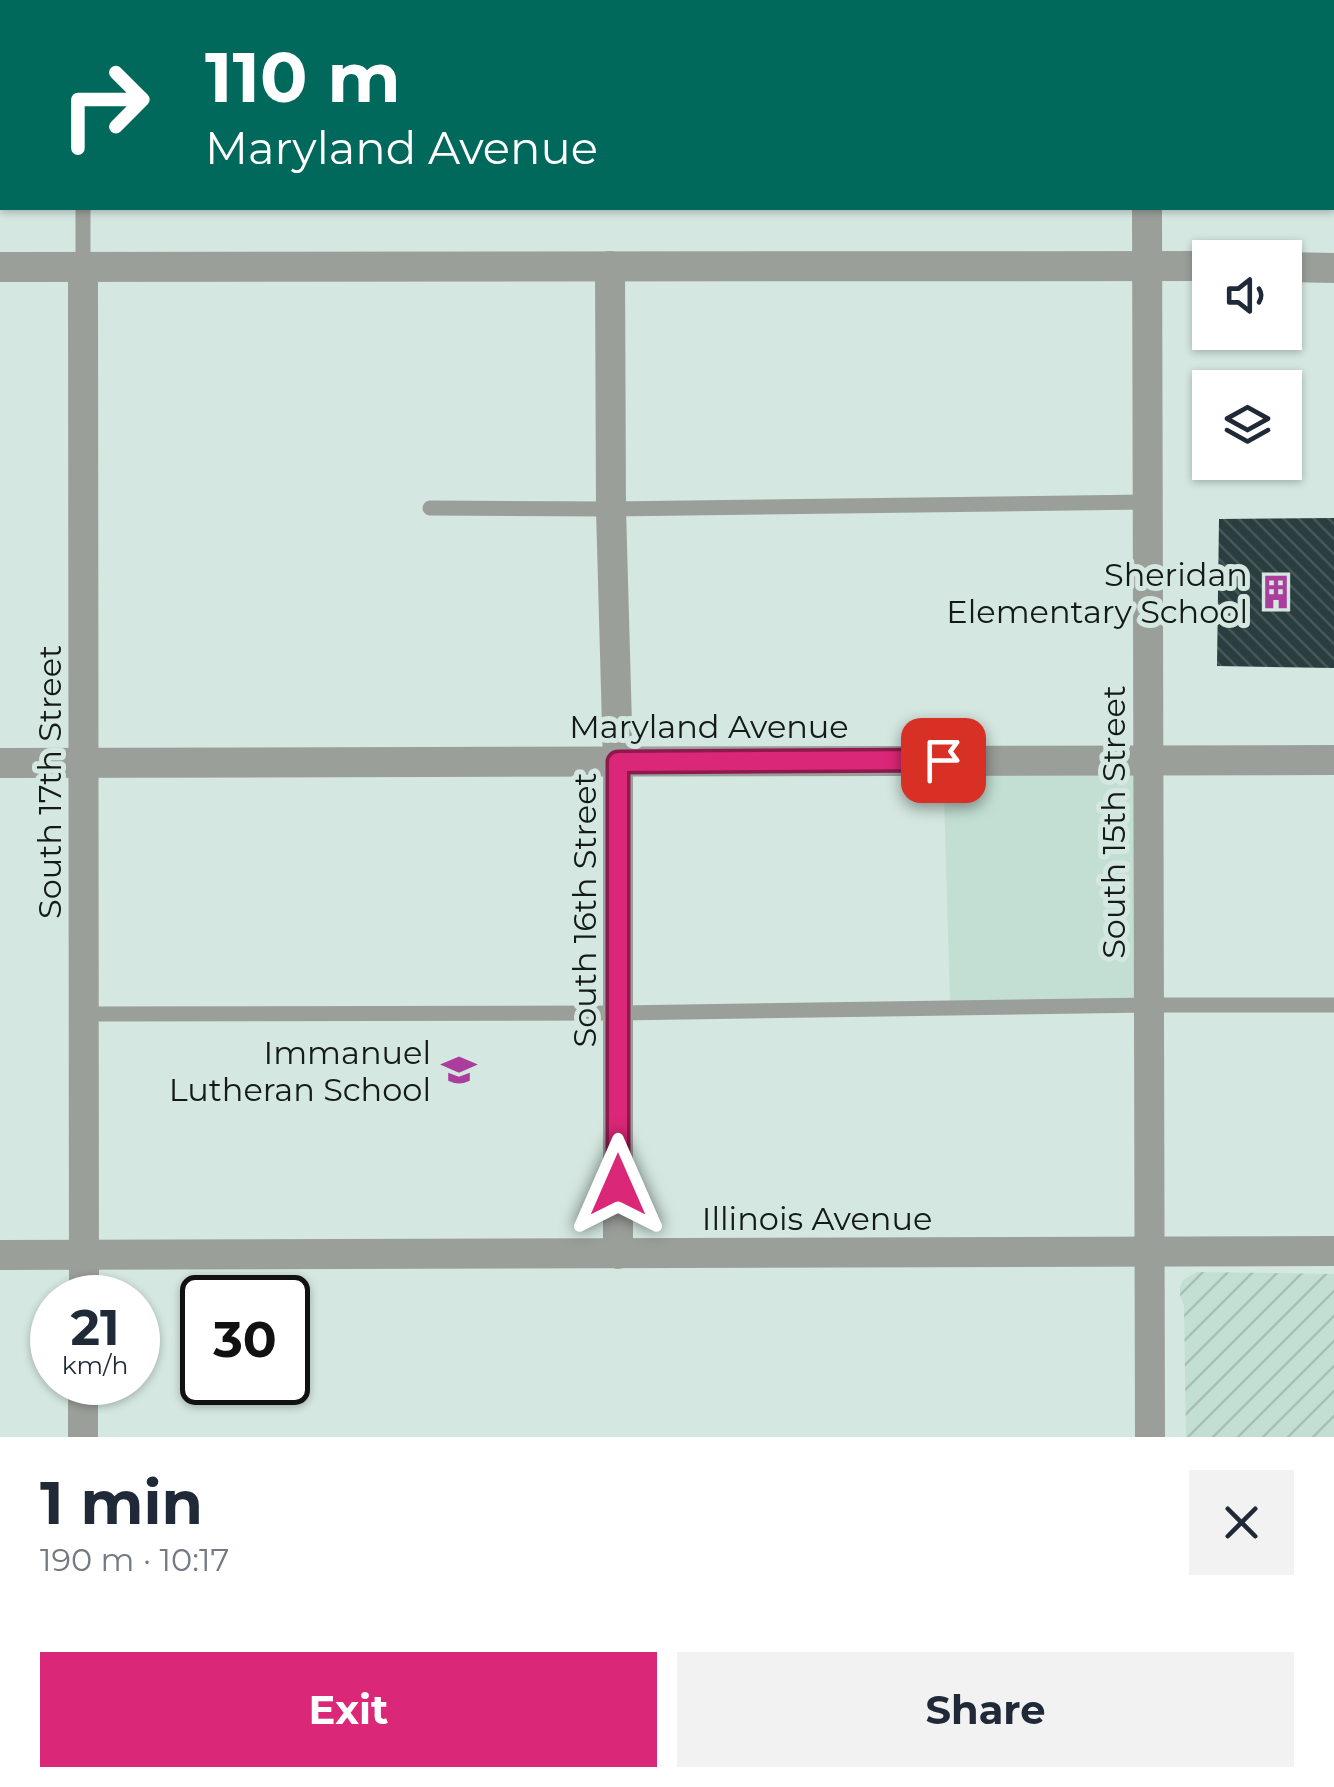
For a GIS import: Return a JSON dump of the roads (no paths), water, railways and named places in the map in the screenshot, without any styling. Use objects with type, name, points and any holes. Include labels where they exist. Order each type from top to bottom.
[{"type":"street","name":"South 15th Street","points":[[1146,210],[1150,1437]]},
{"type":"street","name":"South 16th Street","points":[[610,266],[618,762],[618,1254]]},
{"type":"street","points":[[0,267],[1192,266]]},
{"type":"street","name":"South 17th Street","points":[[83,267],[85,1275]]},
{"type":"street","points":[[1302,268],[1334,268]]},
{"type":"street","name":"Maryland Avenue","points":[[0,763],[1334,760]]},
{"type":"street","name":"Illinois Avenue","points":[[0,1255],[1334,1251]]},
{"type":"street","points":[[83,1437],[84,1405]]},
{"type":"lane","points":[[83,210],[83,267]]},
{"type":"lane","points":[[430,508],[1147,502]]},
{"type":"lane","points":[[85,1014],[1334,1005]]},
{"type":"place","name":"Sheridan Elementary School","points":[[1276,592]]},
{"type":"place","name":"Immanuel Lutheran School","points":[[459,1070]]}]
